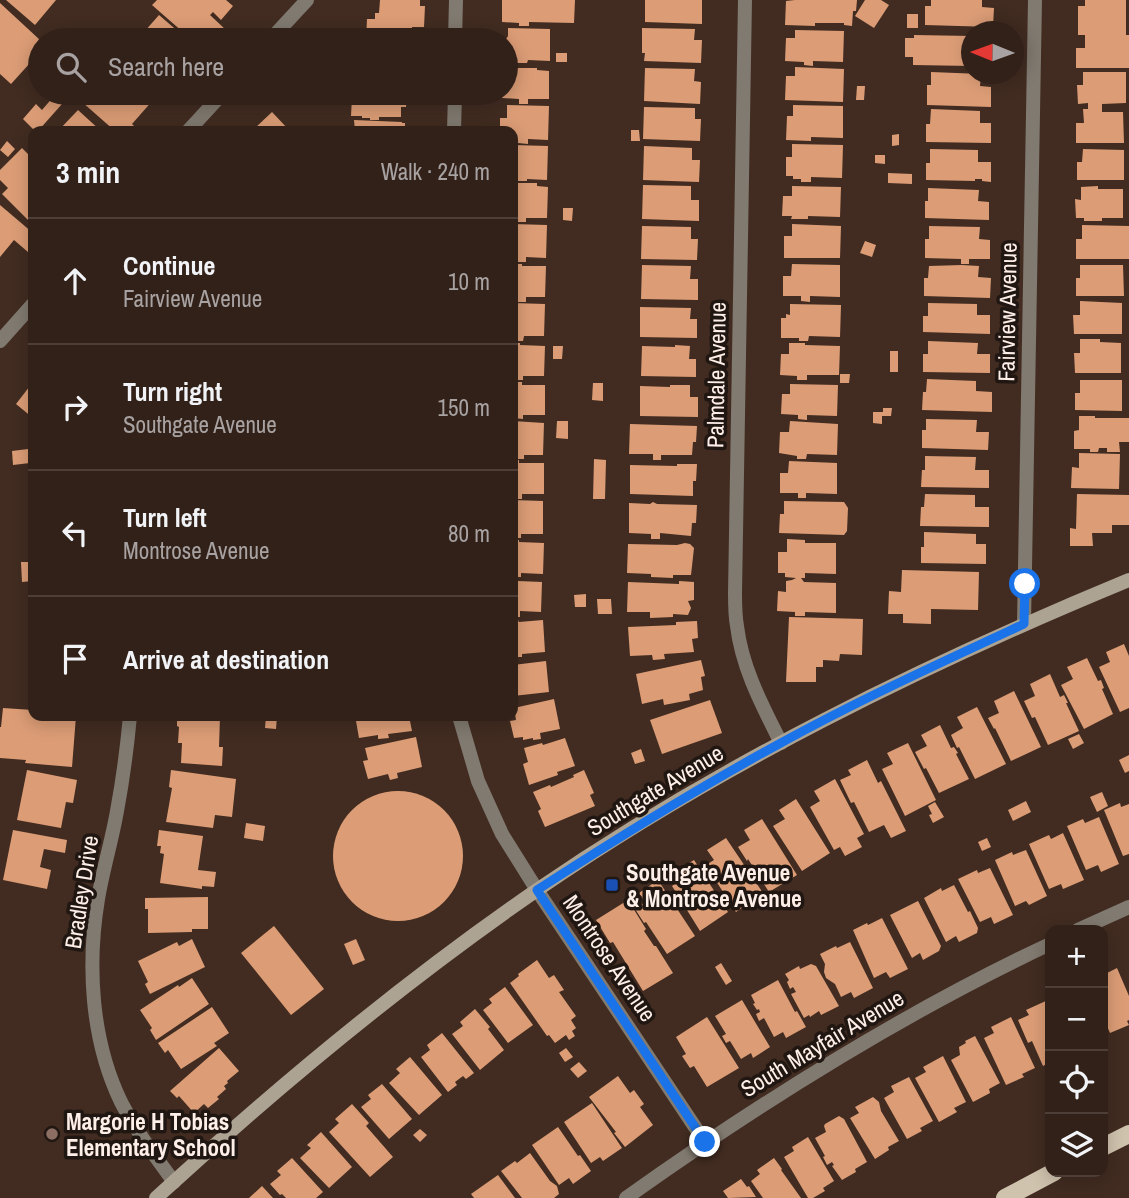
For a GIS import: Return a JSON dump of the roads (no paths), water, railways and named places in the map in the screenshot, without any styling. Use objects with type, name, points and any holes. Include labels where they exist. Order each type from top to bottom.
[{"type":"main road","points":[[1108,1144],[1129,1134]]},
{"type":"main road","points":[[1005,1198],[1045,1177]]},
{"type":"street","points":[[282,28],[307,0]]},
{"type":"street","points":[[455,28],[456,0]]},
{"type":"street","name":"Palmdale Avenue","points":[[745,0],[735,593],[737,626],[744,660],[757,695],[781,743]]},
{"type":"street","name":"Fairview Avenue","points":[[1024,624],[1035,0]]},
{"type":"street","points":[[193,126],[212,105]]},
{"type":"street","points":[[454,105],[454,126]]},
{"type":"street","points":[[0,341],[28,310]]},
{"type":"street","name":"Southgate Avenue","points":[[156,1198],[261,1105],[441,960],[537,890],[619,837],[781,743],[909,678],[1024,624],[1129,580]]},
{"type":"street","name":"Bradley Drive","points":[[130,721],[120,798],[98,897],[93,977],[96,1018],[105,1060],[121,1101],[144,1141],[174,1182]]},
{"type":"street","name":"Montrose Avenue","points":[[460,721],[478,781],[502,834],[705,1142]]},
{"type":"street","points":[[1090,925],[1129,907]]},
{"type":"street","name":"South Mayfair Avenue","points":[[626,1198],[705,1142],[814,1071],[919,1010],[1045,947]]},
{"type":"place","name":"Southgate Avenue & Montrose Avenue","points":[[612,885]]},
{"type":"place","name":"Margorie H Tobias Elementary School","points":[[52,1134]]}]
